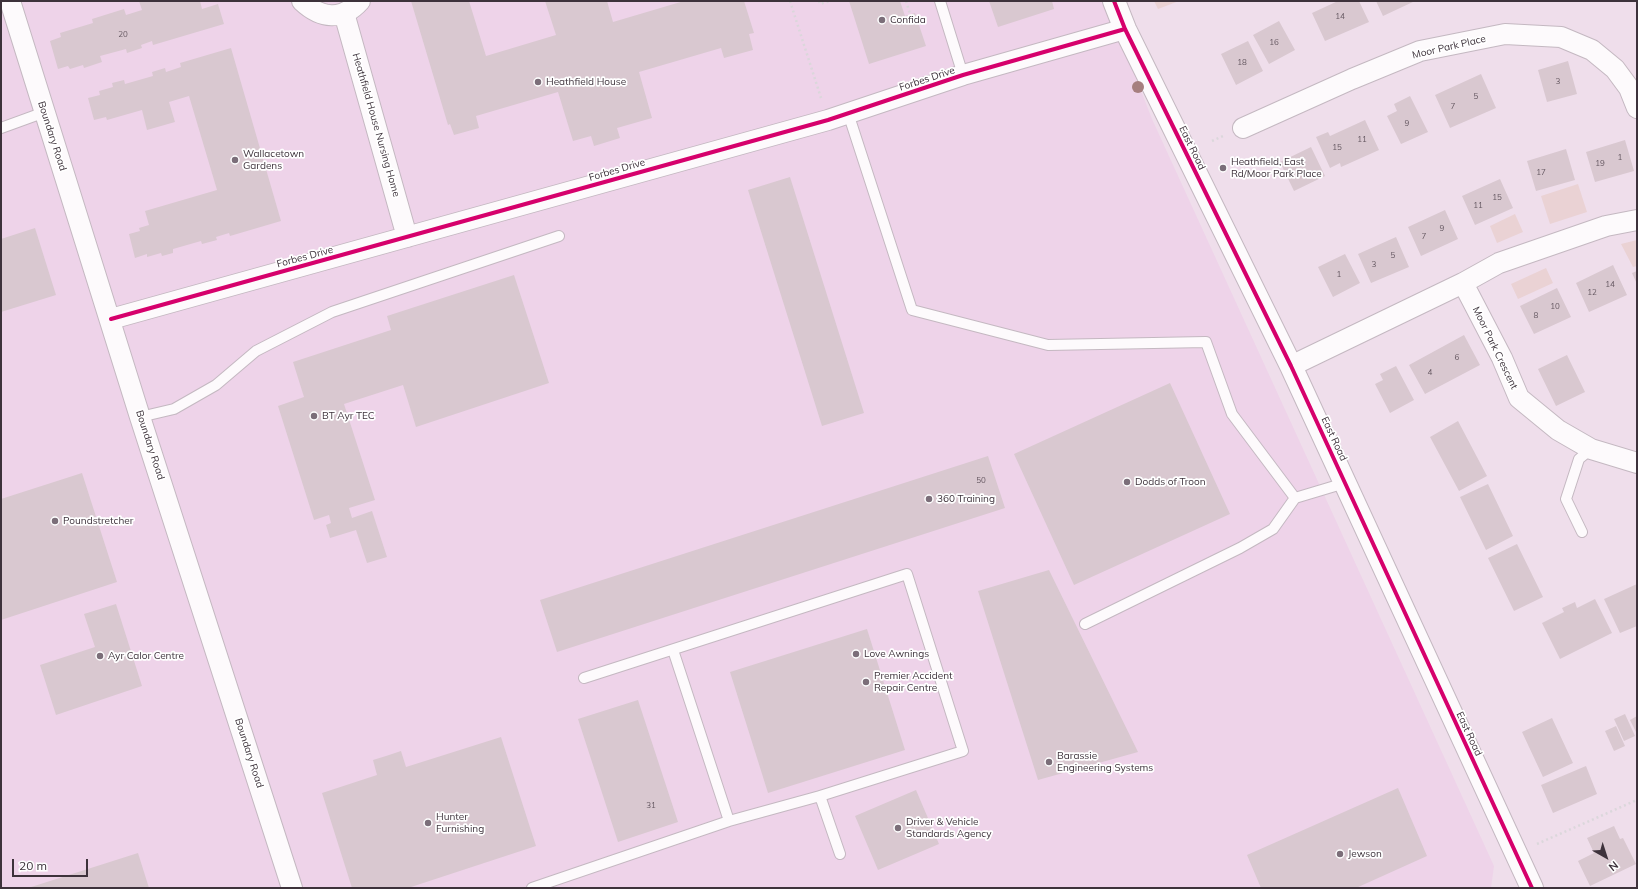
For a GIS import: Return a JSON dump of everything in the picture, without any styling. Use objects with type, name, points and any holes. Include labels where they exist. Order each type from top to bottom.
[{"type":"street","name":"Boundary Road","points":[[10,1],[111,320],[140,417],[292,888]]},
{"type":"street","points":[[302,1],[311,9],[321,14],[333,16],[354,8],[360,1]]},
{"type":"street","name":"East Road","points":[[1114,1],[1125,29],[1291,366],[1532,888]]},
{"type":"street","name":"Heathfield House Nursing Home","points":[[344,13],[407,237]]},
{"type":"street","name":"Forbes Drive","points":[[111,320],[828,120],[963,75],[1125,29]]},
{"type":"street","name":"Moor Park Place","points":[[1243,128],[1352,79],[1420,51],[1505,34],[1561,37],[1592,50],[1615,69],[1629,88],[1637,108]]},
{"type":"street","points":[[1291,366],[1464,283],[1499,263],[1606,226],[1637,220]]},
{"type":"street","name":"Moor Park Crescent","points":[[1464,283],[1502,358],[1519,398],[1558,430],[1591,449],[1637,463]]},
{"type":"lane","points":[[940,1],[963,75]]},
{"type":"lane","points":[[1,128],[45,112]]},
{"type":"lane","points":[[848,113],[912,310],[1048,345],[1206,342],[1232,414],[1295,498]]},
{"type":"lane","points":[[140,417],[174,409],[216,385],[256,351],[332,312],[559,236]]},
{"type":"lane","points":[[1582,532],[1566,499],[1579,459],[1591,449]]},
{"type":"lane","points":[[1085,624],[1240,548],[1273,530],[1295,498],[1345,483]]},
{"type":"lane","points":[[532,888],[729,821],[820,796],[963,751],[907,574],[584,678]]},
{"type":"lane","points":[[673,650],[729,821]]},
{"type":"lane","points":[[820,796],[840,854]]},
{"type":"path","points":[[790,1],[828,120]]},
{"type":"path","points":[[819,1],[820,4],[830,1]]},
{"type":"path","points":[[906,1],[910,14]]},
{"type":"path","points":[[1532,845],[1637,800]]},
{"type":"shaded area","points":[[6,1],[1106,1],[1152,119],[1494,866],[1491,888],[1,888],[1,17]]},
{"type":"shaded area","points":[[1154,1],[1179,1],[1158,9]]},
{"type":"shaded area","points":[[1578,184],[1587,212],[1550,224],[1541,196]]},
{"type":"shaded area","points":[[1515,214],[1523,232],[1497,243],[1490,226]]},
{"type":"shaded area","points":[[1637,240],[1637,266],[1633,267],[1621,244]]},
{"type":"shaded area","points":[[1546,268],[1553,283],[1518,299],[1511,284]]},
{"type":"building","points":[[139,1],[200,1],[202,9],[218,4],[224,24],[153,45],[152,41],[141,45],[142,48],[127,53],[126,49],[100,56],[102,62],[84,68],[83,65],[70,69],[68,66],[58,69],[50,41],[61,37],[60,33],[93,23],[92,19],[124,9],[126,15],[142,10]]},
{"type":"building","name":"Heathfield House","points":[[411,1],[469,1],[486,56],[556,35],[545,1],[607,1],[613,22],[684,1],[744,1],[754,33],[749,34],[753,50],[724,58],[721,48],[639,72],[652,118],[617,128],[620,138],[594,146],[591,136],[573,141],[558,92],[476,116],[479,128],[454,135],[450,124],[448,125]]},
{"type":"building","points":[[849,1],[900,1],[905,16],[915,13],[926,46],[869,64]]},
{"type":"building","points":[[989,1],[1052,1],[1054,9],[998,27]]},
{"type":"building","points":[[1338,1],[1359,1],[1369,22],[1325,41],[1312,13]]},
{"type":"building","points":[[1376,1],[1415,1],[1383,16]]},
{"type":"building","points":[[1279,21],[1295,50],[1269,64],[1253,35]]},
{"type":"building","points":[[1248,41],[1263,71],[1236,85],[1221,54]]},
{"type":"building","name":"Wallacetown Gardens","points":[[231,48],[281,221],[230,236],[229,233],[216,237],[217,240],[202,244],[201,241],[173,249],[173,253],[162,256],[161,253],[147,257],[147,254],[135,258],[129,234],[140,231],[139,228],[149,225],[145,211],[217,190],[189,96],[169,102],[175,122],[147,130],[142,110],[107,120],[106,117],[94,120],[88,98],[100,95],[99,91],[113,87],[112,83],[124,80],[125,84],[153,76],[152,72],[165,68],[166,72],[181,67],[180,63]]},
{"type":"building","points":[[1568,61],[1577,94],[1547,102],[1538,70]]},
{"type":"building","points":[[1481,74],[1496,108],[1450,128],[1435,95]]},
{"type":"building","points":[[1410,96],[1428,132],[1401,144],[1387,116],[1397,111],[1394,104]]},
{"type":"building","points":[[1365,120],[1379,150],[1341,167],[1340,163],[1330,168],[1316,137],[1328,132],[1330,136]]},
{"type":"building","points":[[1625,140],[1634,171],[1595,182],[1586,152]]},
{"type":"building","points":[[1311,147],[1325,176],[1294,191],[1280,162]]},
{"type":"building","points":[[1566,149],[1575,180],[1536,191],[1527,161]]},
{"type":"building","points":[[790,177],[864,413],[822,426],[748,190]]},
{"type":"building","points":[[1500,179],[1513,208],[1475,225],[1462,196]]},
{"type":"building","points":[[1445,210],[1458,239],[1421,256],[1408,227]]},
{"type":"building","points":[[35,228],[56,295],[1,312],[1,239]]},
{"type":"building","points":[[1396,237],[1409,267],[1371,283],[1358,254]]},
{"type":"building","points":[[1345,254],[1360,283],[1333,297],[1318,267]]},
{"type":"building","points":[[1613,265],[1627,295],[1589,312],[1576,283]]},
{"type":"building","points":[[1637,271],[1637,284],[1632,273]]},
{"type":"building","name":"BT Ayr TEC","points":[[514,275],[549,383],[416,427],[403,385],[344,404],[375,500],[349,508],[352,518],[372,511],[387,557],[367,563],[356,530],[330,538],[326,525],[331,523],[329,515],[314,520],[278,406],[304,397],[293,362],[391,330],[387,316]]},
{"type":"building","points":[[1557,288],[1571,317],[1534,334],[1520,306]]},
{"type":"building","points":[[1464,335],[1480,365],[1425,394],[1409,365]]},
{"type":"building","points":[[1567,355],[1585,392],[1556,406],[1538,369]]},
{"type":"building","points":[[1396,366],[1414,400],[1390,413],[1375,384],[1383,380],[1380,374]]},
{"type":"building","points":[[1170,383],[1230,514],[1074,585],[1014,454]]},
{"type":"building","points":[[1458,421],[1487,476],[1459,491],[1430,437]]},
{"type":"building","points":[[988,456],[1005,508],[557,652],[540,600]]},
{"type":"building","points":[[82,473],[117,582],[1,620],[1,499]]},
{"type":"building","points":[[1488,484],[1513,536],[1486,550],[1460,497]]},
{"type":"building","points":[[1517,544],[1543,597],[1514,611],[1488,558]]},
{"type":"building","points":[[1049,570],[1138,752],[1038,780],[978,591]]},
{"type":"building","points":[[1637,584],[1637,626],[1620,633],[1604,599]]},
{"type":"building","points":[[1595,599],[1612,633],[1560,659],[1542,623],[1564,612],[1562,608],[1575,602],[1577,608]]},
{"type":"building","name":"Ayr Calor Centre","points":[[116,604],[142,686],[56,715],[40,665],[95,647],[84,614]]},
{"type":"building","points":[[867,629],[905,750],[768,793],[730,672]]},
{"type":"building","points":[[638,700],[678,822],[618,842],[578,719]]},
{"type":"building","points":[[1625,714],[1635,736],[1624,741],[1614,719]]},
{"type":"building","points":[[1637,716],[1637,734],[1630,720]]},
{"type":"building","points":[[1552,718],[1573,763],[1543,777],[1522,732]]},
{"type":"building","points":[[1616,726],[1625,746],[1614,751],[1605,731]]},
{"type":"building","points":[[501,737],[536,846],[408,888],[352,888],[322,793],[377,775],[373,760],[401,751],[406,767]]},
{"type":"building","points":[[1586,766],[1597,794],[1553,813],[1541,785]]},
{"type":"building","points":[[1398,788],[1427,856],[1356,888],[1261,888],[1247,855]]},
{"type":"building","points":[[916,790],[939,844],[878,870],[855,816]]},
{"type":"building","points":[[1614,826],[1620,839],[1623,838],[1636,864],[1590,886],[1578,861],[1594,853],[1587,838]]},
{"type":"building","points":[[138,853],[149,888],[28,888]]},
{"type":"cycle path","points":[[1114,1],[1125,29],[1291,366],[1532,888]]},
{"type":"cycle path","points":[[111,319],[828,120],[963,75],[1125,29]]},
{"type":"place","name":"Confida","points":[[882,20]]},
{"type":"place","name":"Heathfield House","points":[[538,82]]},
{"type":"place","name":"Wallacetown Gardens","points":[[235,160]]},
{"type":"place","name":"Heathfield, East Rd/Moor Park Place","points":[[1223,168]]},
{"type":"place","name":"BT Ayr TEC","points":[[314,416]]},
{"type":"place","name":"Dodds of Troon","points":[[1127,482]]},
{"type":"place","name":"360 Training","points":[[929,499]]},
{"type":"place","name":"Poundstretcher","points":[[55,521]]},
{"type":"place","name":"Love Awnings","points":[[856,654]]},
{"type":"place","name":"Ayr Calor Centre","points":[[100,656]]},
{"type":"place","name":"Premier Accident Repair Centre","points":[[866,682]]},
{"type":"place","name":"Barassie Engineering Systems","points":[[1049,762]]},
{"type":"place","name":"Hunter Furnishing","points":[[428,823]]},
{"type":"place","name":"Driver & Vehicle Standards Agency","points":[[898,828]]},
{"type":"place","name":"Jewson","points":[[1340,854]]}]
